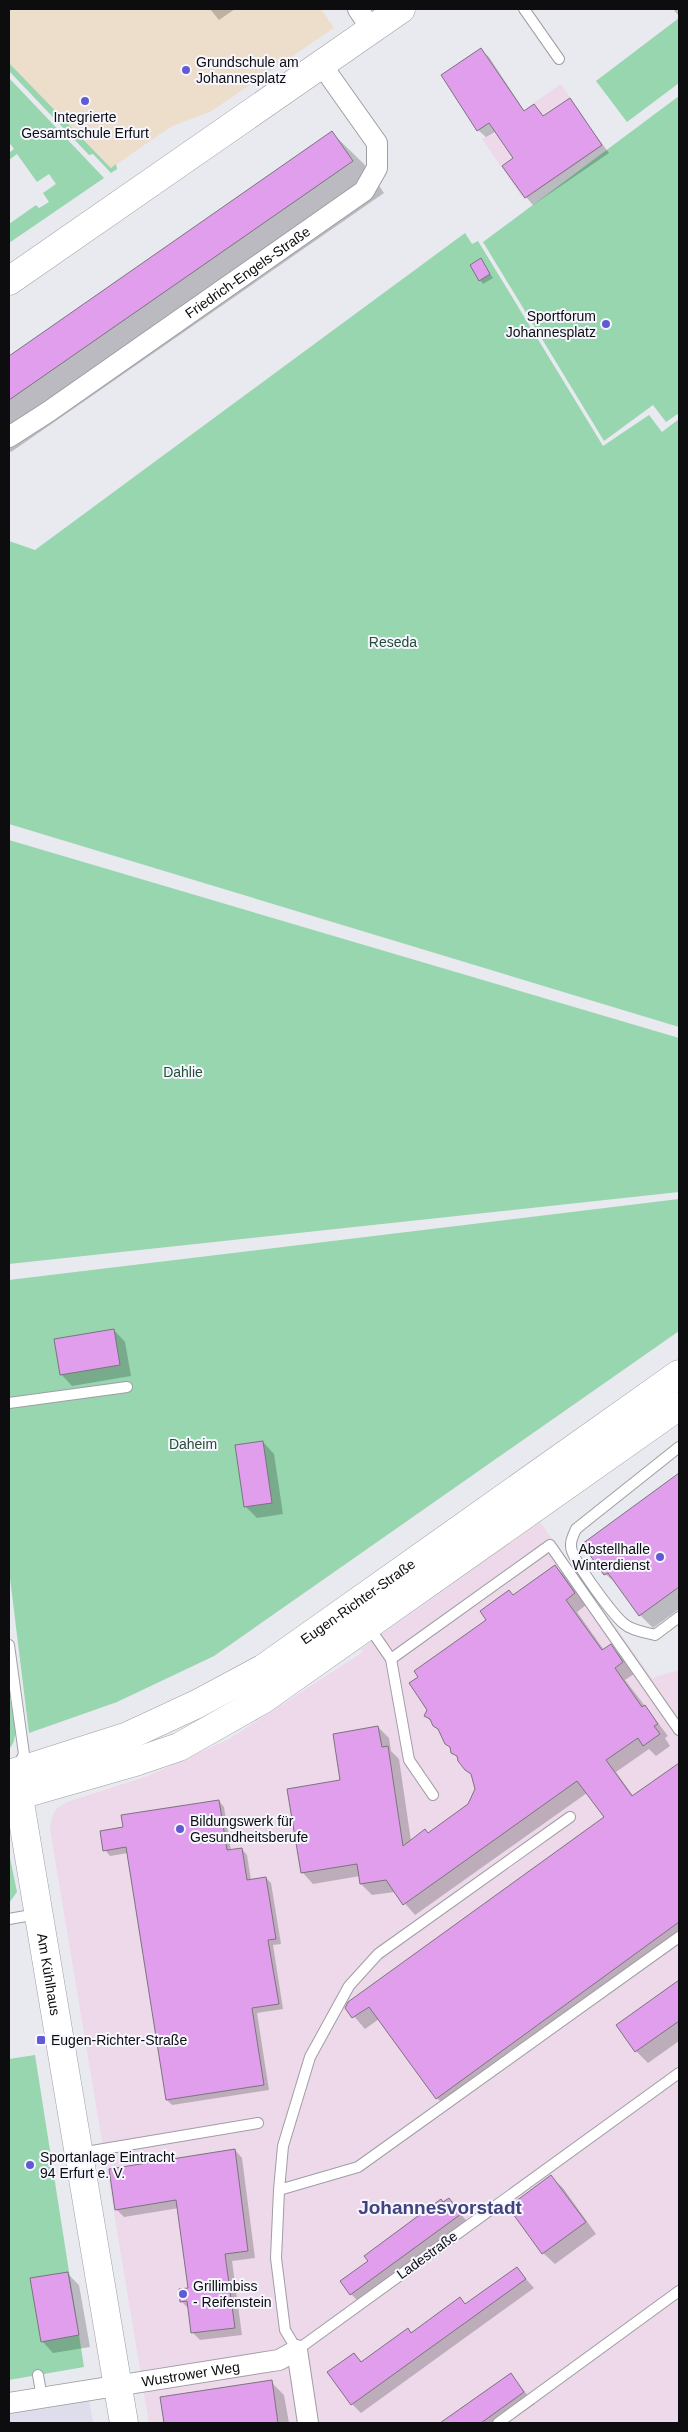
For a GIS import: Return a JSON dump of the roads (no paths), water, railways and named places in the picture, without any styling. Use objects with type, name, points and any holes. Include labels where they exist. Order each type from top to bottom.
[{"type":"main road","points":[[11,274],[321,64],[364,19],[401,9]]},
{"type":"main road","name":"Eugen-Richter-Straße","points":[[13,1785],[197,1704],[264,1668],[679,1374]]},
{"type":"main road","name":"Eugen-Richter-Straße","points":[[13,1785],[178,1747],[262,1700],[679,1406]]},
{"type":"main road","name":"Am Kühlhaus","points":[[13,1785],[38,1914],[124,2423]]},
{"type":"street","name":"Friedrich-Engels-Straße","points":[[9,436],[48,412],[364,191],[377,168],[377,143],[321,64]]},
{"type":"street","name":"Wustrower Weg","points":[[9,2403],[279,2360],[296,2350]]},
{"type":"street","points":[[296,2350],[308,2423]]},
{"type":"lane","points":[[524,9],[558,59]]},
{"type":"lane","points":[[9,1403],[127,1387]]},
{"type":"lane","points":[[679,1447],[576,1529],[571,1539],[571,1549],[623,1623],[634,1630],[655,1635],[679,1617]]},
{"type":"lane","points":[[391,1659],[550,1545],[679,1730]]},
{"type":"lane","points":[[367,1625],[391,1659],[409,1760],[433,1795]]},
{"type":"lane","name":"Am Kühlhaus","points":[[9,1645],[24,1754],[13,1785]]},
{"type":"lane","points":[[296,2350],[285,2330],[276,2258],[279,2190],[283,2146],[310,2057],[349,1986],[378,1954],[570,1817]]},
{"type":"lane","points":[[9,1919],[38,1914]]},
{"type":"lane","points":[[279,2190],[358,2168],[679,1937]]},
{"type":"lane","name":"Ladestraße","points":[[296,2350],[679,2073]]},
{"type":"lane","points":[[79,2153],[258,2123]]},
{"type":"lane","points":[[498,2423],[679,2291]]},
{"type":"lane","points":[[38,2375],[42,2398]]},
{"type":"place","name":"Grundschule am Johannesplatz","points":[[186,70]]},
{"type":"place","name":"Integrierte Gesamtschule Erfurt","points":[[85,101]]},
{"type":"place","name":"Sportforum Johannesplatz","points":[[606,324]]},
{"type":"place","name":"Abstellhalle Winterdienst","points":[[660,1557]]},
{"type":"place","name":"Bildungswerk für Gesundheitsberufe","points":[[180,1829]]},
{"type":"place","name":"Eugen-Richter-Straße","points":[[41,2040]]},
{"type":"place","name":"Sportanlage Eintracht 94 Erfurt e. V.","points":[[30,2165]]},
{"type":"place","name":"Grillimbiss - Reifenstein","points":[[183,2294]]},
{"type":"district","name":"Johannesvorstadt","points":[[440,2207]]},
{"type":"park label","name":"Reseda","points":[[393,642]]},
{"type":"park label","name":"Dahlie","points":[[183,1072]]},
{"type":"park label","name":"Daheim","points":[[193,1444]]}]
